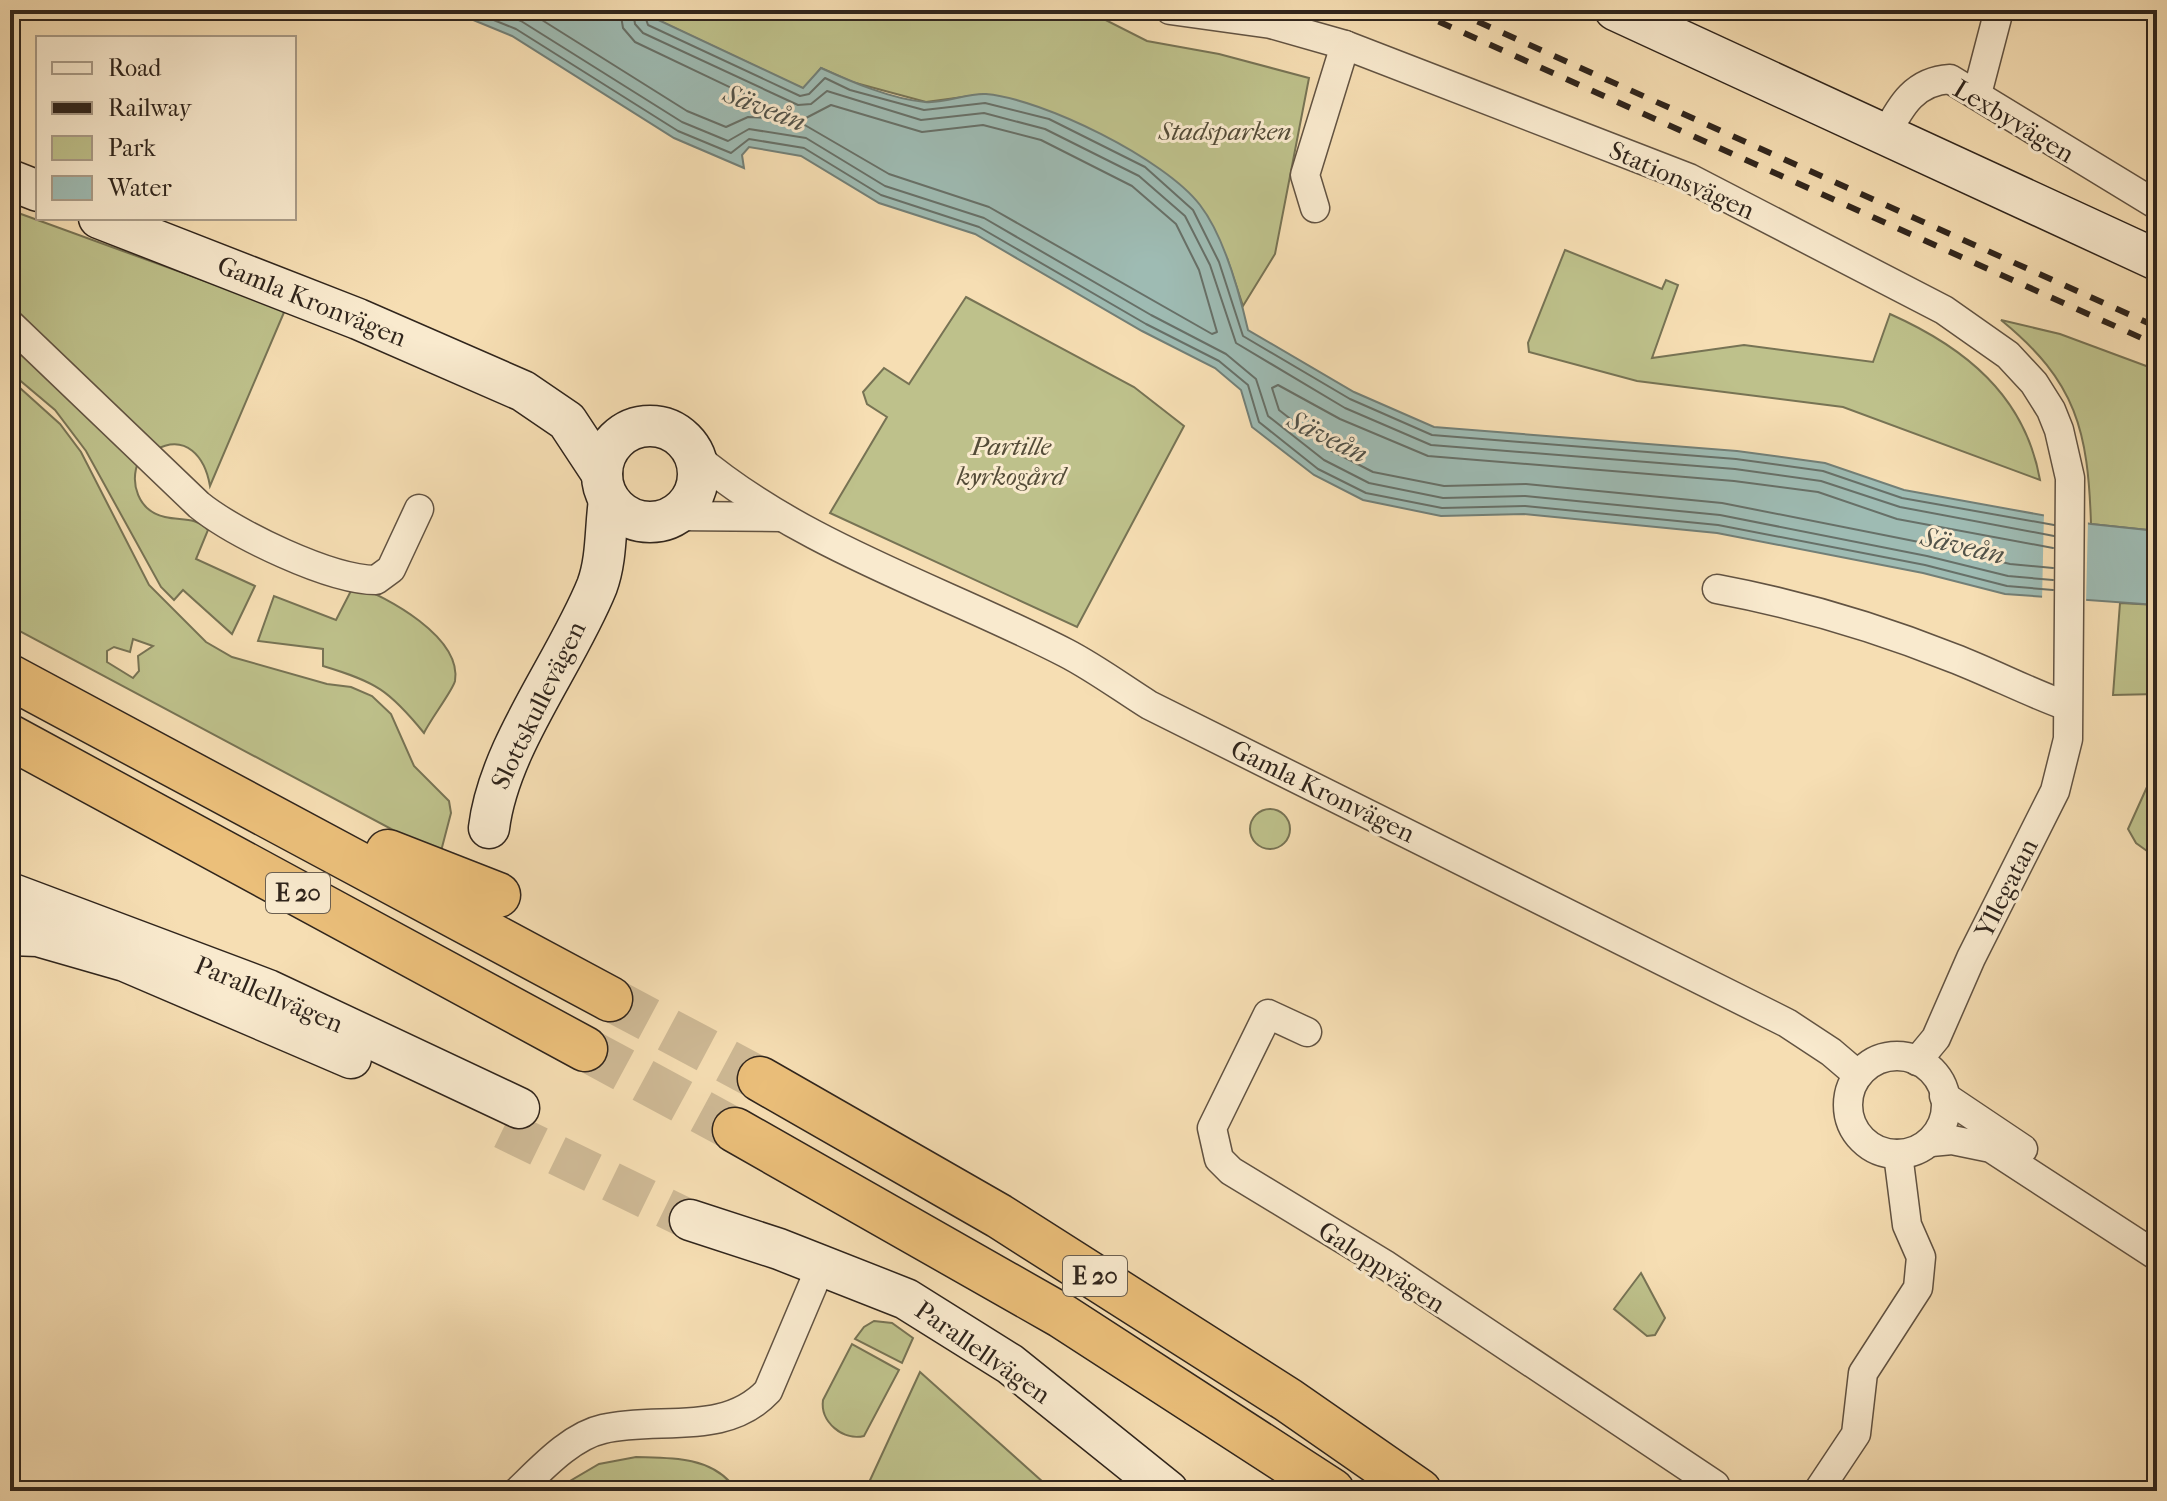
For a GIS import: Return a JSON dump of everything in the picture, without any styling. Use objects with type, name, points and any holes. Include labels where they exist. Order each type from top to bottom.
[{"type":"highway","name":"E 20","points":[[10,677],[610,999]]},
{"type":"highway","name":"E 20","points":[[10,737],[585,1049]]},
{"type":"highway","points":[[237,798],[289,810],[498,895]]},
{"type":"highway","name":"E 20","points":[[760,1079],[999,1216],[1276,1392],[1419,1491]]},
{"type":"highway","name":"E 20","points":[[735,1130],[1062,1316],[1332,1491]]},
{"type":"street","name":"Stationsvägen","points":[[1170,10],[1271,24],[1345,45],[1689,178],[1944,310],[2008,355],[2034,383],[2059,430],[2070,478],[2069,630]]},
{"type":"street","points":[[1615,10],[2157,260]]},
{"type":"street","points":[[1977,94],[1999,10]]},
{"type":"street","points":[[1315,208],[1305,175],[1345,45]]},
{"type":"street","name":"Lexbyvägen","points":[[1886,134],[1914,90],[1936,80],[1950,79],[2157,205]]},
{"type":"street","points":[[10,180],[36,190]]},
{"type":"street","name":"Gamla Kronvägen","points":[[104,220],[358,319],[523,391],[567,421],[606,487]]},
{"type":"street","points":[[10,324],[199,505],[220,522],[282,551],[346,577],[376,580],[391,569],[419,509]]},
{"type":"street","name":"Gamla Kronvägen","points":[[523,391],[552,394],[640,427]]},
{"type":"street","points":[[640,427],[667,429],[683,439],[694,455],[698,468],[693,496],[668,518],[638,521],[606,487],[605,456],[615,440],[640,427]]},
{"type":"street","name":"Gamla Kronvägen","points":[[694,455],[734,488],[783,517],[1069,654],[1149,705],[1787,1023],[1831,1052],[1858,1075]]},
{"type":"street","name":"Slottskullevägen","points":[[597,584],[606,487]]},
{"type":"street","name":"Gamla Kronvägen","points":[[668,518],[783,517]]},
{"type":"street","name":"Slottskullevägen","points":[[489,828],[492,800],[506,767],[597,584],[668,518]]},
{"type":"street","points":[[1717,589],[1773,599],[1878,631],[2067,706]]},
{"type":"street","name":"Yllegatan","points":[[1917,1061],[1936,1038],[1971,958],[2055,791],[2064,764],[2069,630]]},
{"type":"street","name":"Parallellvägen","points":[[10,935],[52,940],[125,961],[343,1054],[511,1118],[268,990],[11,893]]},
{"type":"street","name":"Galoppvägen","points":[[1307,1032],[1268,1014],[1212,1128],[1219,1159],[1231,1171],[1384,1264],[1715,1485]]},
{"type":"street","points":[[1931,1142],[1943,1122],[1944,1096],[1931,1069],[1917,1061],[1887,1057],[1873,1062],[1858,1075],[1847,1101],[1855,1132],[1867,1144],[1898,1154],[1914,1151],[1931,1142],[1952,1140],[1991,1148],[2157,1256]]},
{"type":"street","points":[[1944,1096],[2157,1238]]},
{"type":"street","points":[[1818,1491],[1856,1434],[1863,1373],[1918,1288],[1921,1257],[1907,1225],[1898,1154]]},
{"type":"street","name":"Parallellvägen","points":[[694,1210],[779,1249],[906,1299],[957,1328],[1010,1364],[1168,1491]]},
{"type":"street","points":[[518,1491],[563,1451],[590,1433],[642,1424],[730,1418],[754,1406],[768,1391],[821,1266]]},
{"type":"green space","name":"Stadsparken","points":[[650,10],[1086,10],[1147,41],[1219,54],[1309,78],[1275,254],[1243,306],[1227,258],[985,94],[926,102],[852,82],[821,68],[804,89],[651,17]]},
{"type":"green space","points":[[10,210],[285,310],[210,486],[199,457],[185,446],[176,444],[155,450],[10,308]]},
{"type":"green space","points":[[1565,250],[1662,289],[1666,280],[1678,285],[1652,358],[1744,345],[1873,362],[1890,314],[1917,327],[1966,359],[2005,399],[2021,423],[2040,480],[1843,407],[1637,381],[1529,352],[1528,343]]},
{"type":"green space","name":"Partille kyrkogård","points":[[966,297],[1134,387],[1184,426],[1077,627],[830,513],[887,417],[867,404],[863,392],[884,368],[909,384]]},
{"type":"green space","points":[[2001,320],[2060,334],[2157,370],[2157,531],[2091,524],[2086,462],[2073,410],[2047,365]]},
{"type":"green space","points":[[10,334],[139,460],[136,487],[148,509],[165,517],[193,521],[208,530],[196,559],[255,586],[232,634],[183,590],[174,600],[161,587],[86,451],[55,410],[10,372]]},
{"type":"green space","points":[[10,379],[60,424],[81,452],[149,585],[206,642],[232,657],[327,684],[351,687],[372,696],[391,714],[414,766],[449,801],[451,813],[440,855],[10,626]],"holes":[[[133,639],[153,646],[138,656],[139,671],[133,678],[107,662],[107,651],[114,647],[130,652]]]},
{"type":"green space","points":[[354,585],[385,599],[420,621],[447,649],[454,665],[455,681],[424,733],[380,689],[323,666],[323,649],[258,641],[274,596],[336,620]]},
{"type":"green space","points":[[2120,603],[2157,605],[2157,694],[2113,695]]},
{"type":"green space","points":[[2157,785],[2157,848],[2147,851],[2136,843],[2128,829],[2147,787]]},
{"type":"green space","points":[[1270,809],[1284,815],[1290,829],[1284,843],[1270,849],[1256,843],[1250,829],[1256,815]]},
{"type":"green space","points":[[1641,1273],[1665,1318],[1655,1335],[1647,1336],[1614,1309]]},
{"type":"green space","points":[[874,1321],[892,1323],[913,1338],[902,1363],[855,1339],[864,1327]]},
{"type":"green space","points":[[852,1344],[899,1370],[864,1436],[856,1437],[834,1428],[823,1408],[823,1400]]},
{"type":"green space","points":[[920,1372],[1053,1491],[865,1491]]},
{"type":"green space","points":[[636,1457],[699,1463],[731,1483],[730,1491],[553,1491],[599,1464]]},
{"type":"water","name":"Säveån","points":[[449,10],[650,10],[652,17],[803,88],[821,68],[872,89],[912,100],[933,102],[986,94],[1039,107],[1070,119],[1132,151],[1183,187],[1200,205],[1216,232],[1235,281],[1248,330],[1354,392],[1434,427],[1737,451],[1825,463],[1904,490],[2091,524],[2157,531],[2157,605],[2005,594],[1923,573],[1717,533],[1524,514],[1441,516],[1363,500],[1314,475],[1252,427],[1241,390],[1215,368],[1142,331],[975,234],[879,203],[801,156],[749,147],[742,155],[744,168],[674,138],[512,36]]},
{"type":"pier","points":[[2044,511],[2088,519],[2086,604],[2042,601]]},
{"type":"tunnel","points":[[610,999],[760,1079]]},
{"type":"tunnel","points":[[585,1049],[735,1130]]},
{"type":"tunnel","points":[[503,1129],[690,1220]]},
{"type":"railway","points":[[1413,10],[2157,345]]},
{"type":"railway","points":[[1452,10],[2157,327]]}]
